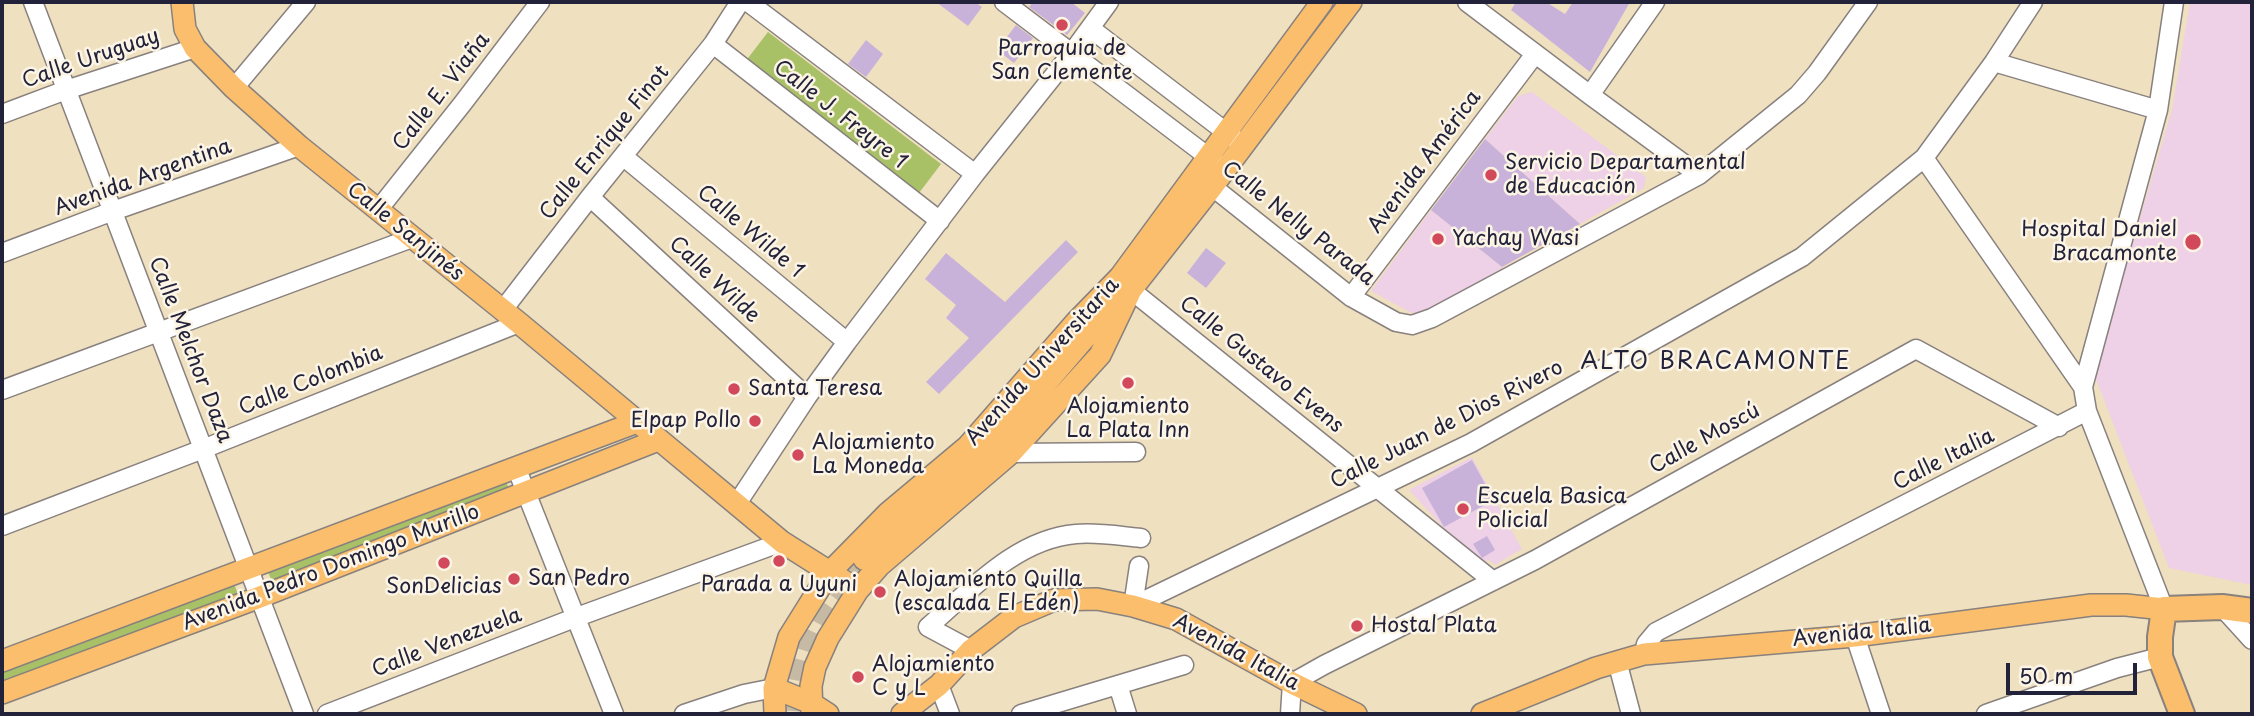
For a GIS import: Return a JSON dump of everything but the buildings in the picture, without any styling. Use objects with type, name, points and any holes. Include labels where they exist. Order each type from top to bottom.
[{"type":"highway","name":"Avenida Italia","points":[[2164,608],[2222,607],[2252,611]]},
{"type":"highway","points":[[2164,608],[2160,637],[2161,657],[2182,714]]},
{"type":"main road","name":"Calle Sanjinés","points":[[182,2],[185,29],[195,48],[234,88],[299,146],[782,542],[858,590]]},
{"type":"main road","name":"Avenida Universitaria","points":[[1236,139],[1322,2]]},
{"type":"main road","name":"Avenida Universitaria","points":[[1126,284],[1100,355],[1011,453],[879,566],[858,590],[828,638],[815,667],[802,712],[774,688],[789,637],[829,573],[888,513],[968,446],[1077,321],[1126,284],[1236,139],[1351,2]]},
{"type":"main road","points":[[864,559],[988,451],[1090,332],[1126,284]]},
{"type":"main road","name":"Avenida Pedro Domingo Murillo","points":[[2,661],[636,422]]},
{"type":"main road","name":"Avenida Pedro Domingo Murillo","points":[[2,693],[260,597],[658,440]]},
{"type":"main road","name":"Avenida Italia","points":[[902,714],[939,685],[971,650],[1014,617],[1054,600],[1097,599],[1176,619],[1292,683],[1356,714]]},
{"type":"main road","name":"Avenida Italia","points":[[1482,714],[1606,665],[1644,654],[1855,636],[2091,605],[2164,608]]},
{"type":"main road","points":[[774,688],[802,712]]},
{"type":"street","name":"Calle Melchor Daza","points":[[33,2],[304,714]]},
{"type":"street","points":[[234,88],[306,2]]},
{"type":"street","name":"Calle E. Viaña","points":[[378,210],[540,2]]},
{"type":"street","name":"Calle Enrique Finot","points":[[510,317],[590,197],[713,44],[740,2]]},
{"type":"street","name":"Calle J. Freyre 1","points":[[748,2],[975,174]]},
{"type":"street","name":"Calle Nelly Parada","points":[[1004,2],[1071,54],[1210,172],[1351,297],[1396,322],[1412,324],[1432,318],[1699,175]]},
{"type":"street","points":[[1467,2],[1699,175],[1798,94],[1817,73],[1868,2]]},
{"type":"street","points":[[1590,95],[1655,2]]},
{"type":"street","name":"Calle Juan de Dios Rivero","points":[[1133,606],[1471,443],[1802,257],[1924,158],[1994,62],[2033,2]]},
{"type":"street","points":[[2164,608],[2087,411],[2083,387],[2158,110],[2174,2]]},
{"type":"street","points":[[736,505],[807,397],[847,342],[975,174],[1071,54],[1090,28],[1101,4]]},
{"type":"street","points":[[1090,28],[1236,139]]},
{"type":"street","name":"Calle J. Freyre 1","points":[[713,44],[940,221]]},
{"type":"street","name":"Calle Uruguay","points":[[2,114],[195,48]]},
{"type":"street","name":"Avenida América","points":[[1351,297],[1535,54]]},
{"type":"street","points":[[1994,62],[2158,110]]},
{"type":"street","name":"Avenida Argentina","points":[[2,253],[299,146]]},
{"type":"street","name":"Calle Wilde 1","points":[[624,157],[847,342]]},
{"type":"street","points":[[1924,158],[2083,387]]},
{"type":"street","name":"Calle Wilde","points":[[590,197],[807,397]]},
{"type":"street","points":[[2,390],[412,238]]},
{"type":"street","name":"Calle Gustavo Evens","points":[[1126,284],[1493,581]]},
{"type":"street","name":"Calle Colombia","points":[[2,526],[203,449],[510,317]]},
{"type":"street","name":"Calle Moscú","points":[[1292,683],[1547,553],[1916,349],[2059,427]]},
{"type":"street","name":"Calle Italia","points":[[1644,654],[1646,644],[1656,632],[2087,411]]},
{"type":"street","points":[[1011,453],[1136,452]]},
{"type":"street","points":[[516,467],[614,714]]},
{"type":"street","points":[[971,650],[928,627],[989,573],[1015,555],[1042,543],[1076,534],[1141,538]]},
{"type":"street","name":"Calle Venezuela","points":[[327,714],[577,617],[782,542]]},
{"type":"street","points":[[1133,606],[1139,566]]},
{"type":"street","points":[[2222,607],[2252,639]]},
{"type":"street","points":[[1855,636],[1881,714]]},
{"type":"street","points":[[1986,714],[2118,668],[2161,657]]},
{"type":"street","points":[[1021,714],[1184,665]]},
{"type":"street","points":[[1606,665],[1631,714]]},
{"type":"street","points":[[1290,714],[1292,683]]},
{"type":"street","points":[[939,685],[950,714]]},
{"type":"street","points":[[1118,685],[1127,714]]},
{"type":"street","points":[[684,714],[744,694],[774,688]]},
{"type":"shaded area","name":"Hospital Daniel Bracamonte","points":[[2190,2],[2252,2],[2252,585],[2169,568],[2094,374],[2172,110]]},
{"type":"shaded area","points":[[1532,92],[1646,177],[1644,188],[1580,224],[1485,139],[1518,96]]},
{"type":"shaded area","name":"Yachay Wasi","points":[[1431,210],[1503,268],[1417,316],[1371,291]]},
{"type":"shaded area","name":"Escuela Basica Policial","points":[[1472,457],[1522,549],[1495,565],[1489,560],[1483,563],[1444,528],[1409,490]]},
{"type":"green space","points":[[768,32],[941,164],[919,193],[745,62]]},
{"type":"green space","points":[[504,477],[510,491],[272,582],[267,569]]},
{"type":"green space","points":[[233,581],[238,594],[2,686],[2,671]]},
{"type":"tunnel","points":[[792,711],[798,667],[808,635],[830,599],[864,559]]},
{"type":"place","name":"Parroquia de San Clemente","points":[[1062,25]]},
{"type":"place","name":"Servicio Departamental de Educación","points":[[1491,175]]},
{"type":"place","name":"Yachay Wasi","points":[[1438,239]]},
{"type":"place","name":"Hospital Daniel Bracamonte","points":[[2193,242]]},
{"type":"place","name":"Alojamiento La Plata Inn","points":[[1128,383]]},
{"type":"place","name":"Santa Teresa","points":[[734,389]]},
{"type":"place","name":"Elpap Pollo","points":[[755,421]]},
{"type":"place","name":"Alojamiento La Moneda","points":[[798,455]]},
{"type":"place","name":"Escuela Basica Policial","points":[[1463,509]]},
{"type":"place","name":"Parada a Uyuni","points":[[779,561]]},
{"type":"place","name":"SonDelicias","points":[[444,563]]},
{"type":"place","name":"San Pedro","points":[[514,579]]},
{"type":"place","name":"Alojamiento Quilla (escalada El Edén)","points":[[880,592]]},
{"type":"place","name":"Hostal Plata","points":[[1357,626]]},
{"type":"place","name":"Alojamiento C y L","points":[[858,677]]},
{"type":"district","name":"ALTO BRACAMONTE","points":[[1716,363]]}]
